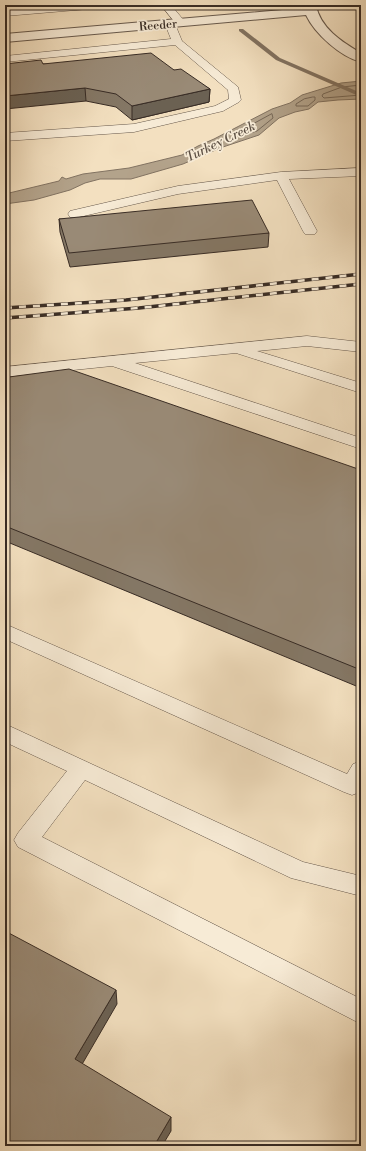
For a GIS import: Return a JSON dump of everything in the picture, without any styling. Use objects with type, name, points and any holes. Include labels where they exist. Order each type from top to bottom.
[{"type":"street","name":"Reeder","points":[[5,38],[175,23],[310,8]]},
{"type":"street","points":[[310,8],[320,28],[342,47],[361,58]]},
{"type":"lane","points":[[5,13],[100,5]]},
{"type":"lane","points":[[5,137],[134,128],[219,109],[235,100],[234,89],[177,42],[175,23],[166,5]]},
{"type":"lane","points":[[5,59],[177,42]]},
{"type":"lane","points":[[75,214],[178,190],[281,176],[361,172]]},
{"type":"lane","points":[[281,176],[310,231]]},
{"type":"lane","points":[[5,372],[307,341],[361,347]]},
{"type":"lane","points":[[234,348],[361,388]]},
{"type":"lane","points":[[111,361],[361,444]]},
{"type":"lane","points":[[5,631],[352,786],[361,770]]},
{"type":"lane","points":[[5,732],[299,872],[361,886]]},
{"type":"lane","points":[[82,768],[26,840],[361,1012]]},
{"type":"water","name":"Turkey Creek","points":[[361,81],[361,99],[318,102],[309,109],[279,118],[259,135],[220,148],[183,164],[131,179],[100,179],[85,183],[70,190],[34,200],[5,204],[5,194],[59,181],[62,177],[66,179],[83,174],[129,168],[182,155],[272,109],[290,103],[302,95],[341,83]]},
{"type":"building","points":[[151,53],[174,70],[181,69],[210,89],[132,106],[116,94],[85,88],[5,96],[5,64],[41,60],[43,64]]},
{"type":"building","points":[[252,200],[269,233],[69,253],[59,219]]},
{"type":"building","points":[[69,369],[361,470],[361,670],[5,526],[5,381],[9,377]]},
{"type":"building","points":[[5,931],[116,990],[75,1059],[171,1117],[154,1146],[5,1146]]},
{"type":"waterway","points":[[241,30],[278,59],[361,95]]},
{"type":"railway","points":[[5,308],[126,300],[361,274]]},
{"type":"railway","points":[[5,318],[139,308],[361,284]]}]
